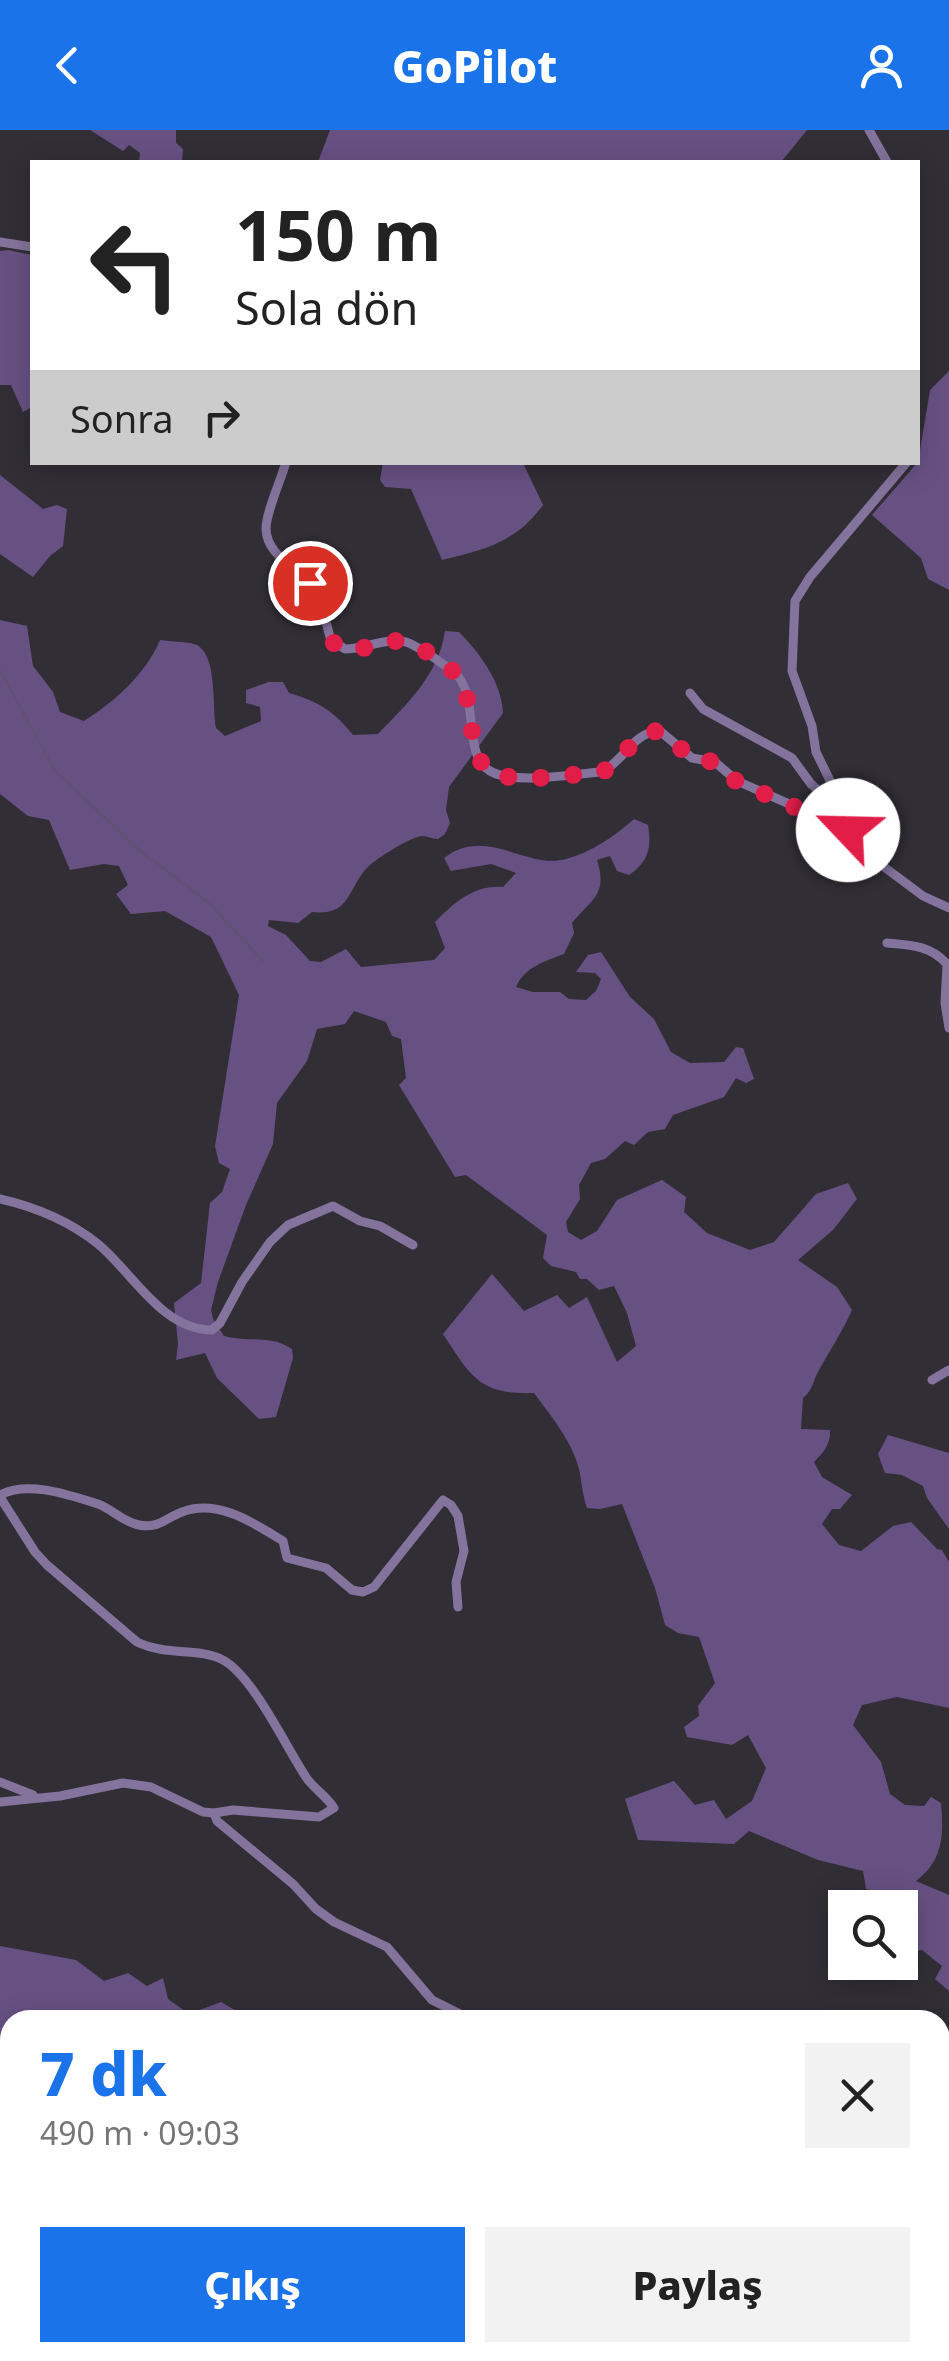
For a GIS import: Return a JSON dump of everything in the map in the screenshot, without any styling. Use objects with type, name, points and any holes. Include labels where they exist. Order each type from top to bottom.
[{"type":"street","points":[[868,130],[886,160]]},
{"type":"street","points":[[0,242],[30,246]]},
{"type":"street","points":[[285,465],[266,523],[267,536],[274,551],[318,595],[331,640],[345,649],[408,642],[448,668],[459,678],[467,696],[474,747],[489,772],[508,777],[602,772],[613,767],[645,733],[660,731],[692,758],[715,762],[737,782],[848,830],[902,882],[949,908]]},
{"type":"street","points":[[848,830],[816,752],[812,726],[792,671],[795,600],[903,465]]},
{"type":"street","points":[[690,693],[703,709],[792,758],[810,784],[844,813]]},
{"type":"street","points":[[887,943],[922,947],[938,953],[947,964],[945,1004],[949,1028]]},
{"type":"street","points":[[0,1198],[34,1206],[97,1244],[158,1306],[194,1330],[212,1330],[220,1322],[270,1242],[288,1225],[333,1206],[360,1221],[380,1226],[413,1246]]},
{"type":"street","points":[[932,1380],[949,1370]]},
{"type":"street","points":[[0,1802],[123,1784],[150,1787],[214,1814],[233,1810],[319,1817],[334,1808],[306,1778],[276,1725],[230,1664],[216,1656],[164,1652],[137,1642],[47,1566],[0,1496],[12,1488],[28,1487],[100,1505],[140,1526],[160,1525],[184,1511],[211,1508],[247,1519],[283,1541],[287,1558],[326,1568],[352,1590],[363,1592],[374,1587],[443,1500],[458,1516],[464,1552],[456,1582],[458,1607]]},
{"type":"street","points":[[0,1782],[40,1798]]},
{"type":"street","points":[[214,1814],[217,1821],[293,1884],[316,1909],[334,1922],[377,1940],[432,2000],[452,2010]]},
{"type":"shaded area","points":[[90,130],[176,130],[176,143],[183,149],[182,160],[139,160],[140,153],[129,145],[123,151]]},
{"type":"shaded area","points":[[330,130],[807,130],[783,160],[319,160]]},
{"type":"shaded area","points":[[0,251],[30,255],[30,408],[23,412],[11,385],[0,385]]},
{"type":"shaded area","points":[[949,371],[949,590],[928,579],[921,558],[872,515],[915,465],[920,465],[930,390]]},
{"type":"shaded area","points":[[383,465],[524,465],[543,505],[511,536],[442,560],[411,489],[385,487],[380,480]]},
{"type":"shaded area","points":[[0,475],[43,509],[57,505],[67,509],[63,546],[33,577],[0,554]]},
{"type":"shaded area","points":[[0,620],[27,626],[33,666],[53,692],[60,712],[84,721],[128,686],[160,640],[194,644],[207,657],[216,728],[225,736],[261,721],[260,707],[246,703],[246,690],[269,682],[283,682],[289,693],[325,708],[353,735],[378,734],[429,675],[445,631],[459,632],[482,659],[494,680],[503,713],[449,787],[446,810],[450,823],[445,834],[438,839],[416,837],[383,856],[365,870],[346,901],[333,910],[312,912],[298,923],[269,920],[268,926],[286,935],[310,961],[321,962],[346,949],[361,967],[434,960],[445,948],[435,922],[466,896],[503,887],[516,873],[491,864],[451,871],[444,858],[475,846],[536,859],[566,859],[603,843],[634,819],[648,825],[649,848],[641,865],[629,875],[617,871],[610,856],[597,860],[599,889],[572,923],[574,933],[564,954],[530,970],[516,987],[533,992],[560,992],[569,999],[586,1000],[601,979],[595,973],[576,972],[588,955],[601,952],[630,997],[654,1019],[671,1052],[690,1063],[724,1062],[736,1047],[743,1048],[754,1079],[746,1083],[736,1078],[724,1097],[673,1115],[665,1129],[648,1132],[634,1145],[625,1141],[605,1159],[591,1163],[579,1185],[580,1199],[566,1222],[568,1232],[581,1240],[597,1231],[617,1200],[662,1180],[686,1197],[684,1212],[707,1233],[750,1250],[774,1242],[816,1194],[848,1183],[857,1199],[833,1230],[798,1260],[837,1287],[852,1310],[803,1398],[801,1429],[830,1430],[828,1444],[814,1462],[822,1477],[852,1495],[840,1509],[832,1509],[822,1524],[839,1545],[861,1551],[893,1526],[911,1522],[942,1550],[949,1562],[949,1708],[897,1697],[862,1705],[853,1725],[881,1762],[890,1794],[905,1805],[924,1806],[931,1797],[941,1803],[937,1856],[916,1881],[949,1895],[949,1991],[935,1979],[942,1966],[918,1951],[918,1890],[866,1889],[863,1871],[818,1860],[749,1831],[734,1844],[638,1840],[625,1799],[674,1781],[695,1805],[714,1800],[726,1819],[752,1801],[766,1768],[748,1735],[732,1745],[687,1737],[684,1727],[699,1716],[698,1706],[715,1683],[699,1637],[678,1633],[665,1625],[622,1504],[587,1508],[571,1449],[534,1393],[489,1387],[461,1362],[443,1334],[492,1274],[524,1311],[557,1295],[569,1308],[587,1297],[617,1362],[636,1346],[627,1313],[614,1286],[599,1290],[587,1279],[580,1279],[576,1272],[551,1266],[543,1258],[547,1235],[466,1175],[455,1177],[399,1085],[406,1078],[401,1039],[392,1036],[386,1022],[354,1011],[345,1024],[317,1029],[307,1061],[277,1103],[273,1144],[218,1282],[211,1310],[224,1336],[267,1340],[292,1349],[293,1358],[276,1417],[259,1419],[217,1378],[205,1353],[176,1360],[174,1303],[201,1283],[210,1203],[222,1192],[230,1169],[219,1163],[215,1146],[239,995],[211,937],[165,911],[131,914],[116,894],[128,885],[119,866],[104,864],[70,870],[49,820],[28,816],[0,794]]},
{"type":"shaded area","points":[[888,1435],[949,1453],[949,1529],[923,1486],[902,1475],[885,1473],[878,1454]]},
{"type":"shaded area","points":[[0,1946],[76,1960],[104,1981],[128,1973],[147,1986],[163,1978],[168,1999],[183,2010],[0,2010]]},
{"type":"shaded area","points":[[221,2002],[235,2010],[200,2010]]},
{"type":"waterway","points":[[0,670],[55,771],[139,850],[209,903],[263,961]]},
{"type":"route","points":[[310,583],[318,595],[331,640],[338,646],[357,649],[390,641],[408,642],[459,678],[472,714],[474,747],[489,772],[508,777],[602,772],[613,767],[645,733],[660,731],[692,758],[715,762],[737,782],[848,830]]}]
